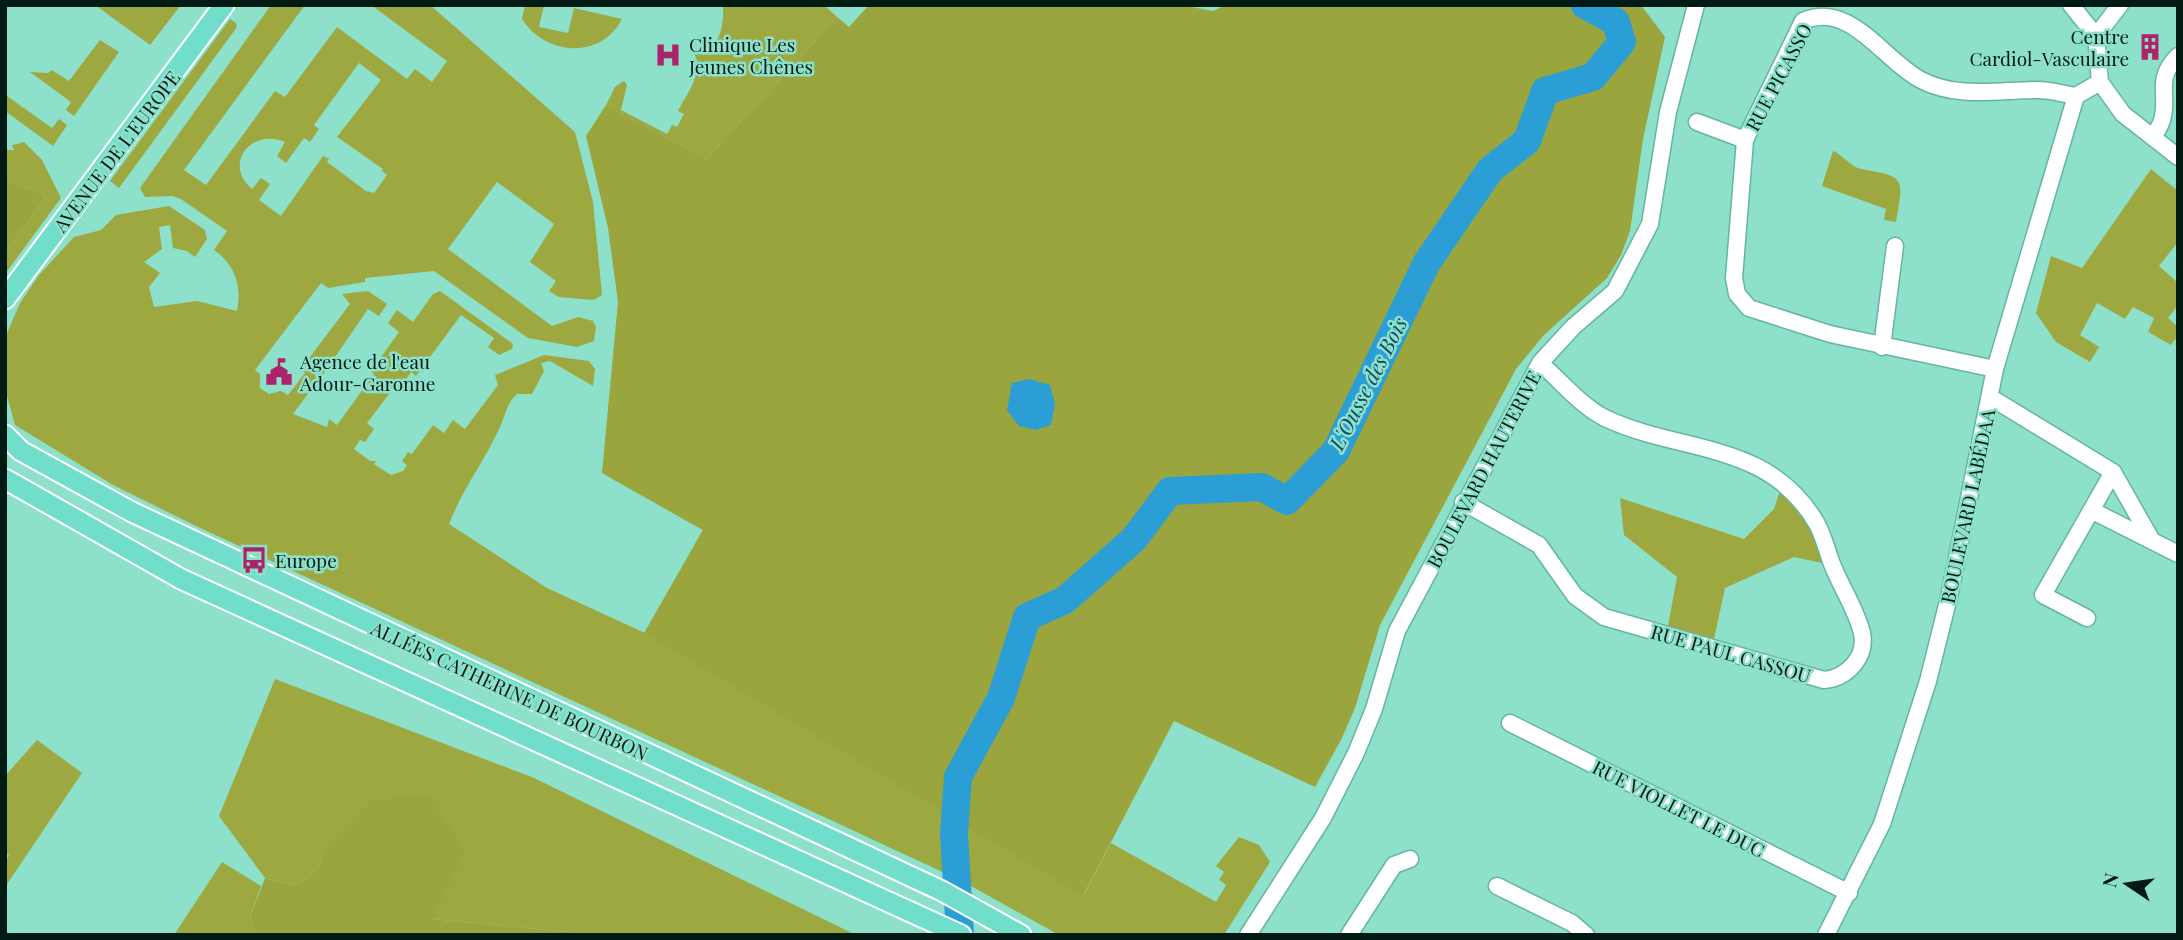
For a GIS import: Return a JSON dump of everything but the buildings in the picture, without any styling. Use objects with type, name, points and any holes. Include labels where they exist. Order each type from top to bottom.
[{"type":"main road","name":"AVENUE DE L'EUROPE","points":[[6,301],[224,5]]},
{"type":"main road","name":"ALLÉES CATHERINE DE BOURBON","points":[[5,435],[21,451],[144,517],[942,891],[1021,935]]},
{"type":"main road","name":"ALLÉES CATHERINE DE BOURBON","points":[[5,479],[181,579],[961,935]]},
{"type":"street","name":"BOULEVARD HAUTERIVE","points":[[1248,935],[1322,818],[1356,753],[1374,709],[1397,631],[1463,502],[1540,363],[1573,327],[1615,292],[1650,224],[1668,112],[1696,5]]},
{"type":"street","points":[[2071,5],[2096,36],[2100,82],[2123,114],[2178,157]]},
{"type":"street","points":[[2096,36],[2120,5]]},
{"type":"street","name":"RUE PICASSO","points":[[1996,369],[1882,347],[1759,312],[1743,302],[1734,278],[1745,140],[1803,21],[1813,13],[1830,9],[1850,16],[1907,71],[1932,85],[1959,92],[2042,90],[2076,96]]},
{"type":"street","points":[[2153,137],[2164,113],[2162,94],[2165,79],[2178,56]]},
{"type":"street","points":[[2076,96],[2100,82]]},
{"type":"street","name":"BOULEVARD LABÉDAA","points":[[1826,935],[1882,824],[1928,681],[1949,597],[1996,369],[2076,96]]},
{"type":"street","name":"RUE PICASSO","points":[[1697,122],[1745,140]]},
{"type":"street","points":[[1882,347],[1895,246]]},
{"type":"street","name":"RUE PAUL CASSOU","points":[[1463,502],[1539,545],[1575,596],[1604,617],[1824,680],[1842,675],[1857,662],[1863,644],[1857,621],[1818,525],[1785,484],[1760,468],[1727,453],[1682,443],[1607,419],[1540,363]]},
{"type":"street","points":[[1990,397],[2113,472],[2151,539]]},
{"type":"street","points":[[2087,618],[2043,595],[2113,472]]},
{"type":"street","points":[[2093,511],[2178,554]]},
{"type":"street","name":"RUE VIOLLET LE DUC","points":[[1510,723],[1849,893]]},
{"type":"street","points":[[1349,935],[1394,864],[1410,859]]},
{"type":"street","points":[[1497,886],[1572,923],[1586,935]]},
{"type":"green space","points":[[95,5],[181,5],[150,45]]},
{"type":"green space","points":[[271,5],[305,5],[184,170],[206,185],[275,91],[285,97],[337,27],[407,79],[415,69],[432,82],[447,61],[371,5],[430,5],[575,132],[593,202],[602,295],[594,300],[559,297],[549,291],[556,281],[530,262],[554,224],[497,182],[448,249],[552,326],[578,317],[593,321],[596,327],[594,341],[577,347],[528,338],[434,271],[365,278],[365,282],[328,288],[321,283],[255,370],[260,374],[260,388],[269,394],[281,391],[288,395],[305,373],[301,369],[350,304],[342,294],[368,291],[387,304],[379,316],[368,309],[322,376],[316,375],[316,383],[293,414],[327,427],[329,419],[337,425],[374,374],[371,371],[399,332],[388,323],[397,310],[413,322],[433,294],[440,291],[513,344],[512,349],[499,355],[488,347],[494,338],[461,315],[416,376],[411,372],[400,388],[396,385],[367,423],[374,429],[365,442],[360,440],[354,449],[370,461],[376,461],[374,464],[391,475],[403,471],[407,465],[402,461],[408,452],[412,454],[433,425],[444,433],[453,420],[465,429],[498,385],[495,375],[544,355],[589,361],[595,369],[593,386],[550,361],[541,363],[544,371],[532,394],[517,394],[511,402],[449,524],[547,588],[645,633],[703,530],[611,478],[622,436],[1084,895],[1111,843],[1216,902],[1226,885],[1219,880],[1224,872],[1216,866],[1239,837],[1259,845],[1270,862],[1224,935],[1059,935],[962,881],[198,527],[113,485],[15,425],[5,389],[5,338],[20,303],[39,275],[74,237],[101,230],[116,215],[169,206],[205,230],[207,239],[195,257],[187,251],[173,248],[170,225],[159,227],[162,249],[144,262],[160,273],[149,287],[154,307],[197,301],[237,311],[235,276],[227,262],[214,250],[227,231],[181,199],[172,196],[145,197],[140,188]],"holes":[[[359,63],[381,80],[337,137],[383,169],[387,175],[374,193],[366,191],[327,162],[329,159],[323,156],[281,216],[259,200],[270,184],[261,178],[252,189],[244,179],[240,169],[240,159],[244,151],[261,140],[285,142],[277,156],[286,163],[304,138],[310,142],[319,129],[314,125]]]},
{"type":"green space","points":[[525,5],[544,5],[539,27],[568,33],[574,8],[622,19],[612,33],[600,42],[587,47],[558,46],[532,31],[522,19]]},
{"type":"green space","points":[[723,5],[824,5],[837,17],[706,159],[606,105],[615,87],[624,81],[627,85],[621,110],[667,134],[672,125],[677,127],[684,114],[678,111],[697,71],[695,55],[689,47],[709,52],[721,30]]},
{"type":"green space","points":[[869,5],[1181,5],[1213,11],[1226,5],[1641,5],[1665,37],[1643,139],[1630,231],[1621,255],[1607,278],[1543,336],[1516,369],[1380,625],[1355,708],[1315,787],[1174,721],[1083,896],[644,633],[703,530],[602,473],[618,302],[608,228],[586,136],[606,105],[706,159],[837,17],[849,27]]},
{"type":"green space","points":[[230,19],[237,27],[119,188],[110,181]]},
{"type":"green space","points":[[100,40],[119,52],[74,116],[66,110],[71,102],[30,72],[48,73],[52,70],[69,81]]},
{"type":"green space","points":[[7,96],[52,128],[59,119],[67,125],[53,146],[5,111]]},
{"type":"green space","points":[[24,142],[42,160],[61,198],[5,274],[5,253],[46,196],[5,179],[5,150],[14,150],[12,145]]},
{"type":"green space","points":[[1833,151],[1857,168],[1886,174],[1898,181],[1900,195],[1896,222],[1884,220],[1886,209],[1822,186]]},
{"type":"green space","points":[[2151,169],[2178,191],[2178,242],[2159,266],[2178,283],[2178,305],[2168,318],[2177,326],[2178,336],[2171,345],[2148,332],[2154,318],[2133,307],[2125,319],[2097,303],[2080,335],[2099,347],[2090,362],[2056,342],[2036,313],[2051,256],[2082,268]]},
{"type":"green space","points":[[5,179],[46,196],[5,253]]},
{"type":"green space","points":[[1780,491],[1811,528],[1822,563],[1794,557],[1725,588],[1714,639],[1668,626],[1677,577],[1624,535],[1620,498],[1744,539],[1774,509]]},
{"type":"green space","points":[[275,679],[534,778],[856,935],[599,935],[432,919],[324,849],[318,869],[297,886],[265,878],[219,816]]},
{"type":"green space","points":[[37,740],[82,773],[5,887],[5,862],[9,855],[5,853],[5,776]]},
{"type":"green space","points":[[428,796],[466,851],[432,919],[599,935],[255,935],[250,917],[265,878],[297,886],[318,869],[324,849],[371,800]]},
{"type":"green space","points":[[222,862],[261,886],[250,917],[255,935],[174,935]]},
{"type":"water","points":[[1029,379],[1050,385],[1055,404],[1051,425],[1036,430],[1019,426],[1007,410],[1012,383]]},
{"type":"waterway","name":"L'Ousse des Bois","points":[[960,935],[954,834],[958,777],[1001,698],[1027,617],[1065,600],[1134,539],[1170,491],[1262,487],[1287,501],[1336,451],[1426,264],[1490,170],[1527,141],[1545,91],[1593,77],[1622,42],[1616,22],[1585,5]]},
{"type":"place","name":"Centre Cardiol-Vasculaire","points":[[2150,47]]},
{"type":"place","name":"Clinique Les Jeunes Chênes","points":[[668,55]]},
{"type":"place","name":"Agence de l'eau Adour-Garonne","points":[[279,372]]},
{"type":"place","name":"Europe","points":[[254,560]]}]
